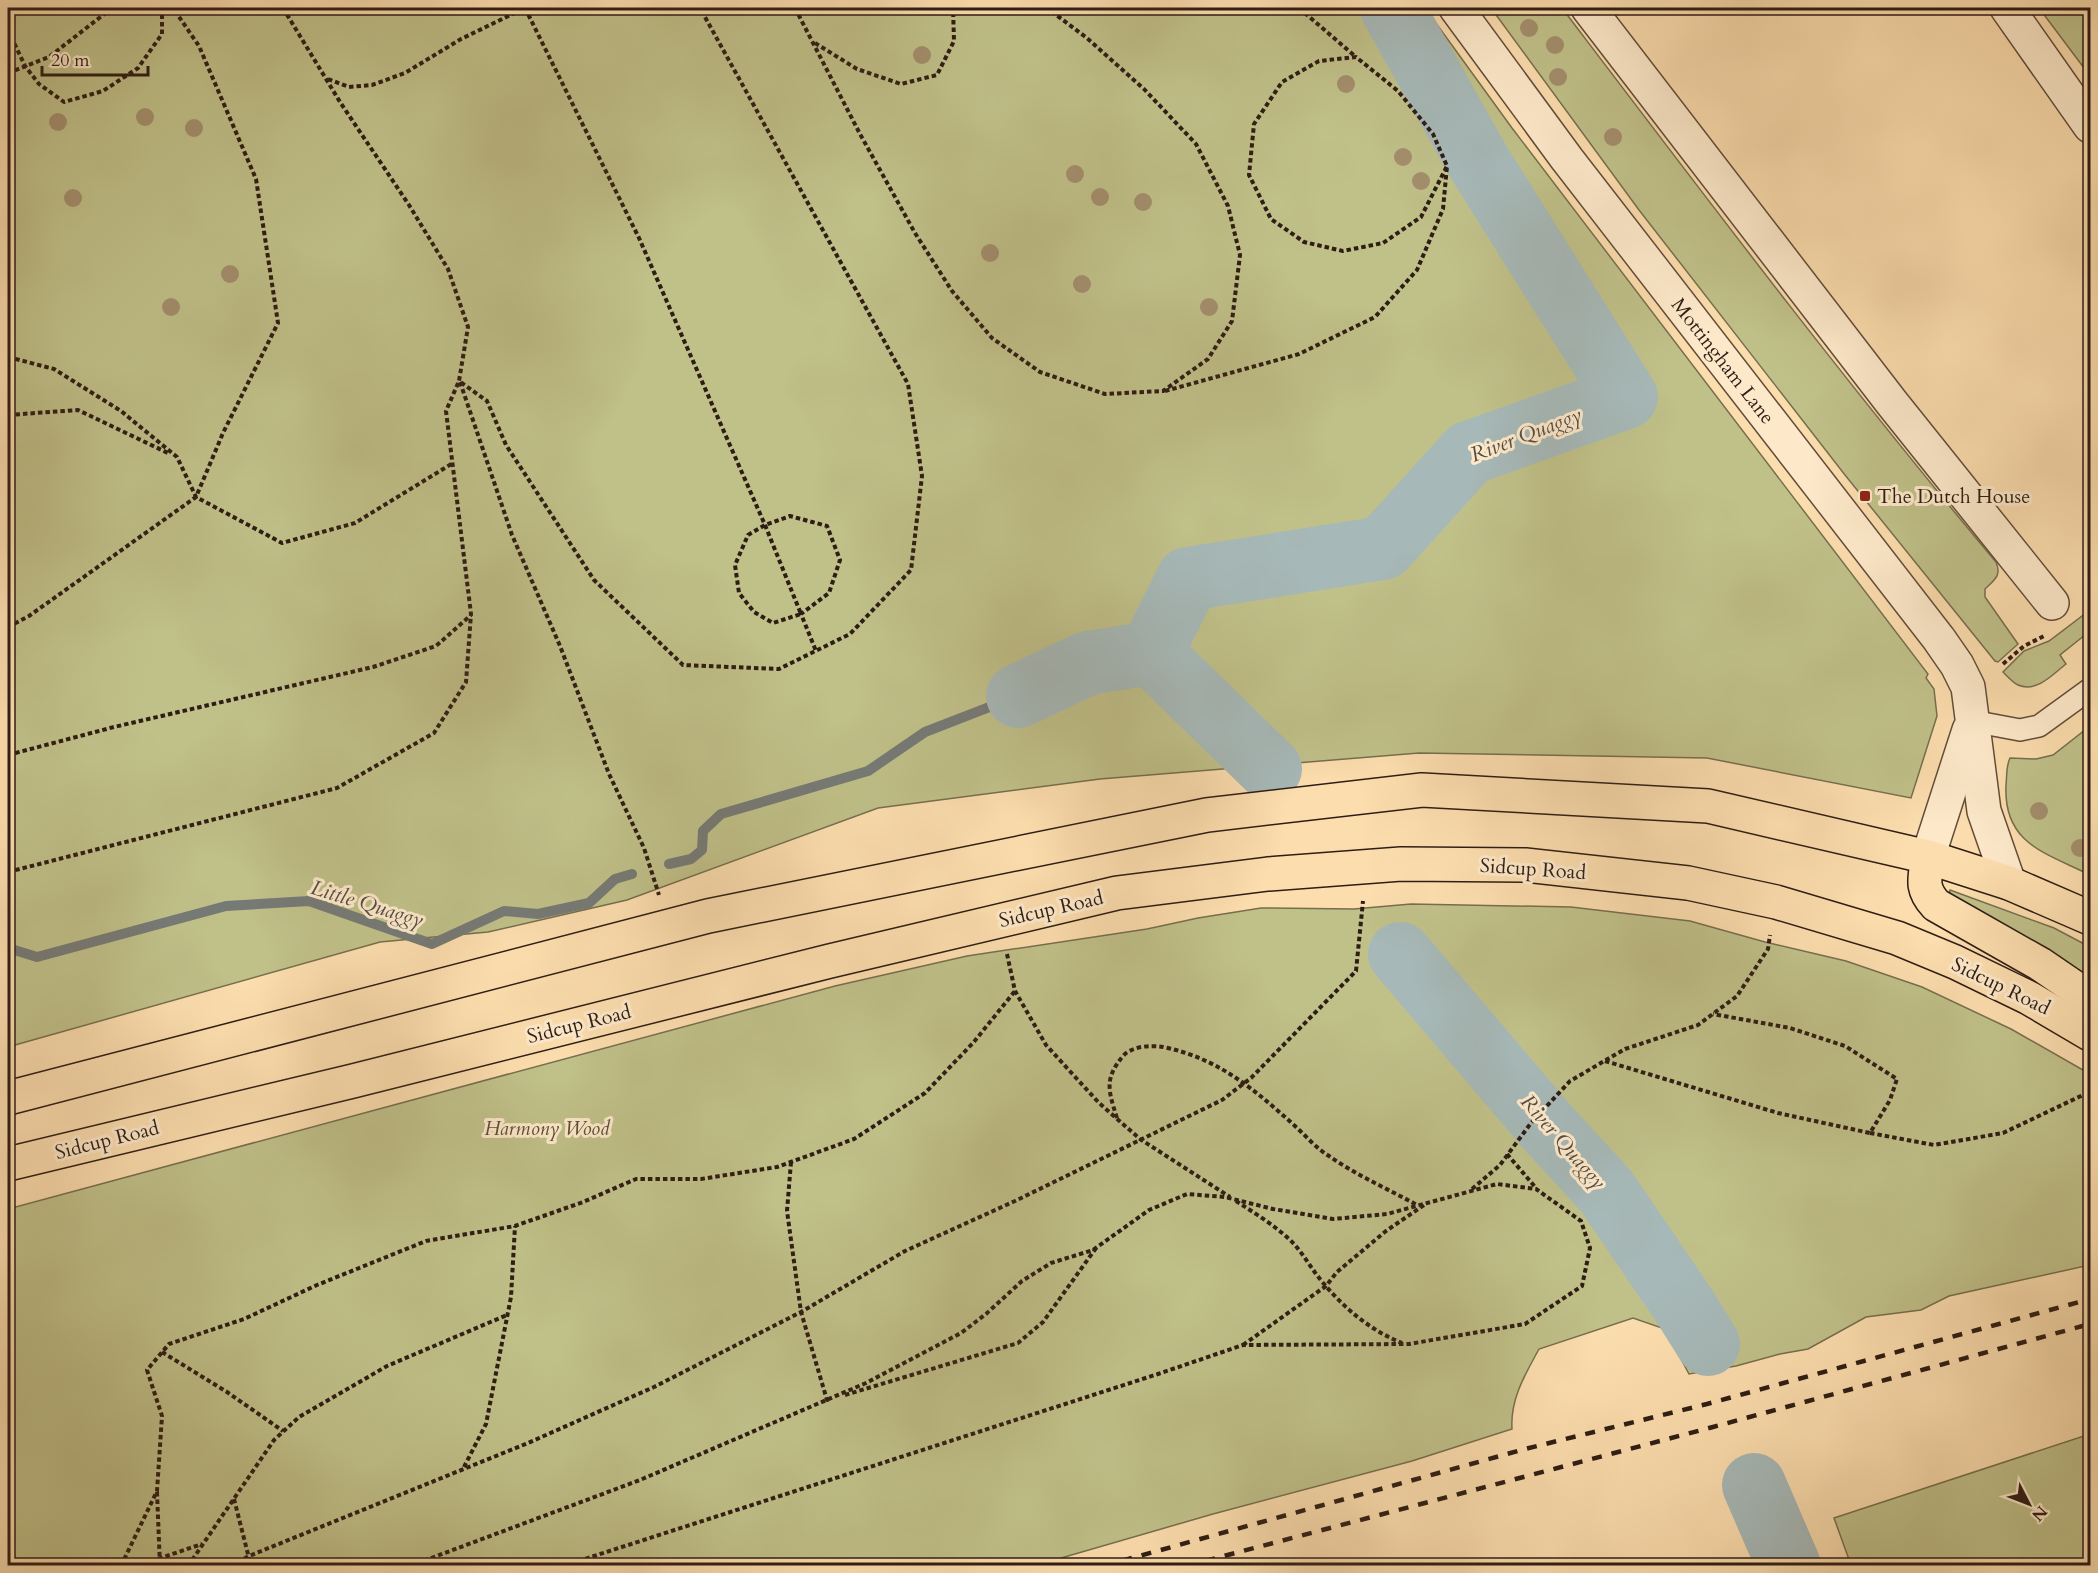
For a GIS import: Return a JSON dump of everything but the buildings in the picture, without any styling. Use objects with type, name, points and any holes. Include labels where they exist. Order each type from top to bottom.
[{"type":"highway","points":[[8,1098],[708,916],[1207,815],[1422,790],[1708,806],[1928,857],[2009,883],[2091,918]]},
{"type":"highway","points":[[1928,857],[1923,884],[1928,896],[1936,905],[2040,964],[2091,998]]},
{"type":"highway","name":"Sidcup Road","points":[[8,1164],[341,1084],[830,960],[1117,893],[1268,874],[1401,864],[1525,865],[1688,883],[1776,902],[1897,938],[1955,962],[2029,998],[2091,1034]]},
{"type":"street","name":"Mottingham Lane","points":[[1456,8],[1567,159],[1957,665],[1968,687],[1984,811],[2009,883]]},
{"type":"street","points":[[1588,8],[1885,393],[2052,603]]},
{"type":"street","points":[[2007,8],[2091,126]]},
{"type":"street","name":"Mottingham Lane","points":[[1928,857],[1972,721]]},
{"type":"lane","points":[[1972,721],[2020,730],[2039,726],[2091,689]]},
{"type":"path","points":[[8,73],[49,57],[112,8]]},
{"type":"path","points":[[8,30],[25,66],[39,84],[64,102],[103,91],[138,68],[162,34],[162,8]]},
{"type":"path","points":[[8,627],[29,616],[196,497],[223,432],[278,323],[256,179],[199,46],[173,8]]},
{"type":"path","points":[[8,872],[337,788],[434,733],[466,682],[471,614],[446,411],[459,381],[468,327],[448,269],[410,205],[282,8]]},
{"type":"path","points":[[326,78],[349,87],[372,85],[405,73],[461,39],[525,8],[639,238],[765,525],[816,651]]},
{"type":"path","points":[[459,381],[487,401],[506,445],[594,580],[683,665],[779,669],[850,634],[911,570],[922,476],[908,384],[700,8]]},
{"type":"path","points":[[795,8],[915,234],[952,291],[992,338],[1040,372],[1105,394],[1163,391],[1299,354],[1375,316],[1417,270],[1443,209],[1447,166],[1433,134],[1398,91],[1299,8]]},
{"type":"path","points":[[815,43],[857,69],[901,84],[937,75],[954,41],[953,8]]},
{"type":"path","points":[[1047,8],[1087,38],[1144,89],[1197,144],[1228,206],[1240,255],[1232,321],[1208,359],[1163,391]]},
{"type":"path","points":[[1356,57],[1319,61],[1282,82],[1254,124],[1249,176],[1271,219],[1304,242],[1343,251],[1383,243],[1421,217],[1447,166]]},
{"type":"path","points":[[8,357],[54,369],[121,411],[177,457],[196,497],[282,543],[355,523],[453,463]]},
{"type":"path","points":[[459,381],[512,536],[560,646],[609,774],[644,848],[660,900]]},
{"type":"path","points":[[8,415],[78,410],[177,457]]},
{"type":"path","points":[[790,516],[827,526],[840,560],[829,592],[801,614],[773,623],[754,612],[739,593],[735,565],[748,535],[765,525],[790,516]]},
{"type":"path","points":[[8,755],[114,727],[373,667],[436,646],[471,614]]},
{"type":"path","points":[[2003,664],[2024,646]]},
{"type":"path","points":[[231,1566],[249,1556],[528,1443],[654,1387],[801,1312],[905,1251],[1016,1201],[1222,1100],[1244,1083],[1356,971],[1367,867]]},
{"type":"path","points":[[1470,1191],[1491,1174],[1531,1123],[1570,1081],[1625,1048],[1698,1025],[1737,996],[1768,950],[1776,902]]},
{"type":"path","points":[[1001,921],[1015,991],[1046,1045],[1099,1103],[1140,1139],[1259,1216],[1294,1244],[1326,1286],[1361,1320],[1386,1336],[1406,1344]]},
{"type":"path","points":[[160,1566],[157,1491],[162,1416],[147,1370],[169,1344],[244,1319],[317,1285],[426,1240],[514,1226],[582,1202],[636,1179],[701,1179],[777,1167],[854,1139],[925,1093],[973,1043],[1015,991]]},
{"type":"path","points":[[1713,1014],[1790,1028],[1845,1046],[1897,1079],[1890,1100],[1870,1133]]},
{"type":"path","points":[[1117,1119],[1108,1089],[1113,1068],[1128,1051],[1157,1046],[1176,1050],[1221,1067],[1244,1083],[1328,1156],[1418,1205]]},
{"type":"path","points":[[1605,1061],[1778,1113],[1934,1145],[2003,1133],[2083,1095],[2091,1088]]},
{"type":"path","points":[[1243,1345],[1406,1344],[1525,1324],[1582,1286],[1590,1248],[1581,1221],[1536,1189],[1507,1154]]},
{"type":"path","points":[[791,1162],[787,1211],[801,1312],[827,1400]]},
{"type":"path","points":[[410,1566],[640,1480],[867,1383],[961,1333],[987,1314],[1022,1281],[1051,1263],[1097,1247],[1149,1210],[1187,1194],[1233,1199],[1273,1209],[1333,1219],[1387,1214],[1497,1184],[1536,1189]]},
{"type":"path","points":[[563,1566],[1243,1345],[1326,1286],[1337,1272],[1386,1231],[1429,1201]]},
{"type":"path","points":[[463,1468],[486,1424],[511,1297],[514,1226]]},
{"type":"path","points":[[827,1400],[1018,1344],[1043,1322],[1097,1247]]},
{"type":"path","points":[[188,1566],[274,1440],[299,1417],[387,1366],[507,1315]]},
{"type":"path","points":[[162,1352],[284,1431]]},
{"type":"path","points":[[121,1566],[157,1491]]},
{"type":"path","points":[[234,1498],[251,1566]]},
{"type":"path","points":[[137,1566],[202,1544]]},
{"type":"green space","points":[[8,8],[1425,8],[1512,128],[1928,674],[1926,678],[1934,689],[1937,716],[1911,798],[1707,758],[1419,753],[1100,779],[878,808],[627,900],[488,932],[380,942],[8,1047]]},
{"type":"green space","points":[[1491,8],[1562,8],[1830,357],[1996,562],[1998,574],[1985,589],[1985,597],[2018,644],[1998,662],[1845,475],[1639,210]]},
{"type":"green space","points":[[2039,8],[2090,8],[2090,76]]},
{"type":"green space","points":[[2090,610],[2090,631],[2060,655],[2066,664],[2050,677],[2038,685],[2025,687],[2016,684],[2003,672],[2024,651],[2049,641]]},
{"type":"green space","points":[[2090,726],[2090,875],[2043,852],[2020,834],[2012,821],[2007,805],[2006,785],[2010,758],[2036,759],[2053,755]]},
{"type":"green space","points":[[1950,890],[2054,928],[2090,947],[2090,985],[1949,895]]},
{"type":"green space","name":"Harmony Wood","points":[[1411,904],[1571,907],[1690,921],[1846,961],[1922,987],[2011,1029],[2090,1074],[2090,1265],[1949,1296],[1921,1310],[1866,1317],[1808,1349],[1736,1366],[1689,1374],[1665,1329],[1633,1318],[1539,1349],[1516,1397],[1512,1429],[1412,1461],[1213,1514],[1037,1565],[8,1565],[8,1209],[835,986],[967,956],[1147,929],[1261,908],[1354,909]]},
{"type":"green space","points":[[2090,1434],[2090,1565],[1851,1565],[1834,1518]]},
{"type":"waterway","name":"River Quaggy","points":[[1151,653],[1188,579],[1383,548],[1469,453],[1626,397],[1478,161],[1392,8]]},
{"type":"waterway","name":"River Quaggy","points":[[1151,653],[1270,769]]},
{"type":"waterway","points":[[1018,696],[1088,663],[1151,653]]},
{"type":"waterway","points":[[669,864],[691,859],[702,850],[703,831],[721,814],[868,771],[925,732],[1018,696]]},
{"type":"waterway","name":"Little Quaggy","points":[[8,948],[37,957],[226,906],[309,901],[432,944],[504,911],[538,914],[589,903],[615,879],[632,874]]},
{"type":"waterway","name":"River Quaggy","points":[[1400,954],[1548,1128],[1606,1191],[1708,1344]]},
{"type":"waterway","name":"River Quaggy","points":[[1754,1485],[1789,1566]]},
{"type":"railway","points":[[1103,1566],[1525,1449],[1707,1404],[2090,1299]]},
{"type":"railway","points":[[1186,1566],[1713,1427],[2090,1324]]},
{"type":"place","name":"The Dutch House","points":[[1865,496]]}]
